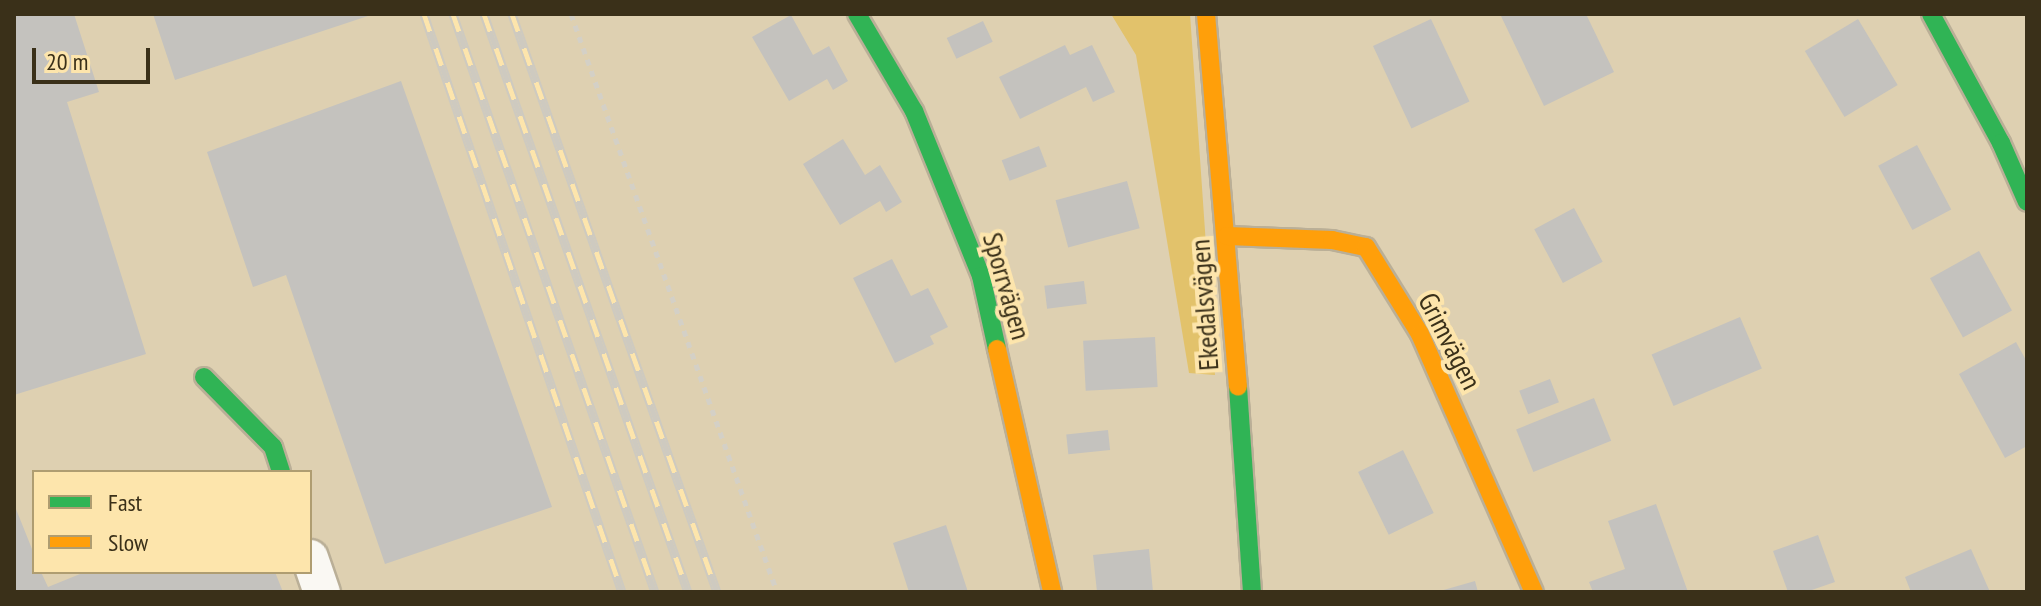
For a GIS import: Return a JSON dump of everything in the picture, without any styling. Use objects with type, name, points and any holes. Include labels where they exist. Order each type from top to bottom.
[{"type":"street","name":"Sporrvägen","points":[[857,14],[914,111],[981,276],[1036,533],[1052,592]]},
{"type":"street","name":"Ekedalsvägen","points":[[1206,14],[1227,236],[1252,592]]},
{"type":"street","points":[[1931,14],[2001,143],[2027,202]]},
{"type":"street","name":"Grimvägen","points":[[1227,236],[1332,240],[1366,247],[1420,334],[1534,592]]},
{"type":"street","points":[[204,377],[273,447],[280,470]]},
{"type":"street","points":[[312,564],[322,592]]},
{"type":"path","points":[[571,14],[777,592]]},
{"type":"shaded area","points":[[1111,14],[1190,14],[1215,375],[1189,373],[1136,55]]},
{"type":"building","points":[[14,14],[74,14],[99,92],[67,102],[146,354],[14,395]]},
{"type":"building","points":[[153,14],[371,14],[371,15],[175,80]]},
{"type":"building","points":[[1500,14],[1586,14],[1614,72],[1544,106]]},
{"type":"building","points":[[791,15],[813,55],[829,46],[848,81],[833,90],[827,79],[789,101],[752,37]]},
{"type":"building","points":[[1431,19],[1469,101],[1411,129],[1373,46]]},
{"type":"building","points":[[1858,19],[1898,85],[1845,117],[1805,51]]},
{"type":"building","points":[[983,21],[993,42],[956,59],[947,38]]},
{"type":"building","points":[[1065,45],[1070,55],[1092,45],[1115,92],[1093,102],[1086,87],[1020,119],[999,77]]},
{"type":"building","points":[[401,81],[552,507],[385,564],[286,275],[253,287],[207,152]]},
{"type":"building","points":[[843,139],[865,175],[880,165],[902,202],[886,212],[880,201],[840,225],[803,164]]},
{"type":"building","points":[[1917,145],[1951,209],[1912,230],[1878,166]]},
{"type":"building","points":[[1039,146],[1047,167],[1010,181],[1002,160]]},
{"type":"building","points":[[1127,181],[1140,228],[1068,247],[1056,200]]},
{"type":"building","points":[[1574,208],[1603,262],[1563,283],[1534,229]]},
{"type":"building","points":[[1979,251],[2012,310],[1963,338],[1930,278]]},
{"type":"building","points":[[892,259],[911,296],[928,288],[948,327],[930,336],[934,344],[895,363],[853,278]]},
{"type":"building","points":[[1084,281],[1087,304],[1047,309],[1044,286]]},
{"type":"building","points":[[1740,317],[1762,369],[1674,406],[1652,355]]},
{"type":"building","points":[[1155,337],[1158,387],[1086,391],[1083,341]]},
{"type":"building","points":[[2016,342],[2027,362],[2027,446],[2005,458],[1959,374]]},
{"type":"building","points":[[1550,379],[1559,402],[1528,414],[1519,391]]},
{"type":"building","points":[[1594,398],[1611,441],[1533,472],[1516,429]]},
{"type":"building","points":[[1108,430],[1110,450],[1068,454],[1066,434]]},
{"type":"building","points":[[1403,450],[1434,513],[1389,535],[1358,472]]},
{"type":"building","points":[[14,504],[32,549],[32,574],[42,574],[48,587],[80,574],[276,574],[283,592],[14,592]]},
{"type":"building","points":[[1656,504],[1688,592],[1593,592],[1589,582],[1625,569],[1608,521]]},
{"type":"building","points":[[946,525],[968,592],[909,592],[893,543]]},
{"type":"building","points":[[1818,535],[1835,582],[1806,592],[1788,592],[1773,551]]},
{"type":"building","points":[[1149,549],[1153,592],[1097,592],[1093,555]]},
{"type":"building","points":[[1971,549],[1990,592],[1911,592],[1905,577]]},
{"type":"building","points":[[1475,581],[1478,592],[1440,592],[1440,591]]},
{"type":"railway","points":[[424,14],[622,592]]},
{"type":"railway","points":[[453,14],[655,592]]},
{"type":"railway","points":[[484,14],[688,592]]},
{"type":"railway","points":[[512,14],[717,592]]},
{"type":"traffic: fast","points":[[857,14],[914,111],[981,276],[997,349]]},
{"type":"traffic: fast","points":[[1931,14],[2001,143],[2027,202]]},
{"type":"traffic: fast","points":[[204,377],[273,447],[280,470]]},
{"type":"traffic: fast","points":[[1238,387],[1252,592]]},
{"type":"traffic: slow","points":[[1206,14],[1238,387]]},
{"type":"traffic: slow","points":[[1227,236],[1332,240],[1366,247],[1420,334],[1534,592]]},
{"type":"traffic: slow","points":[[997,349],[1052,592]]}]
